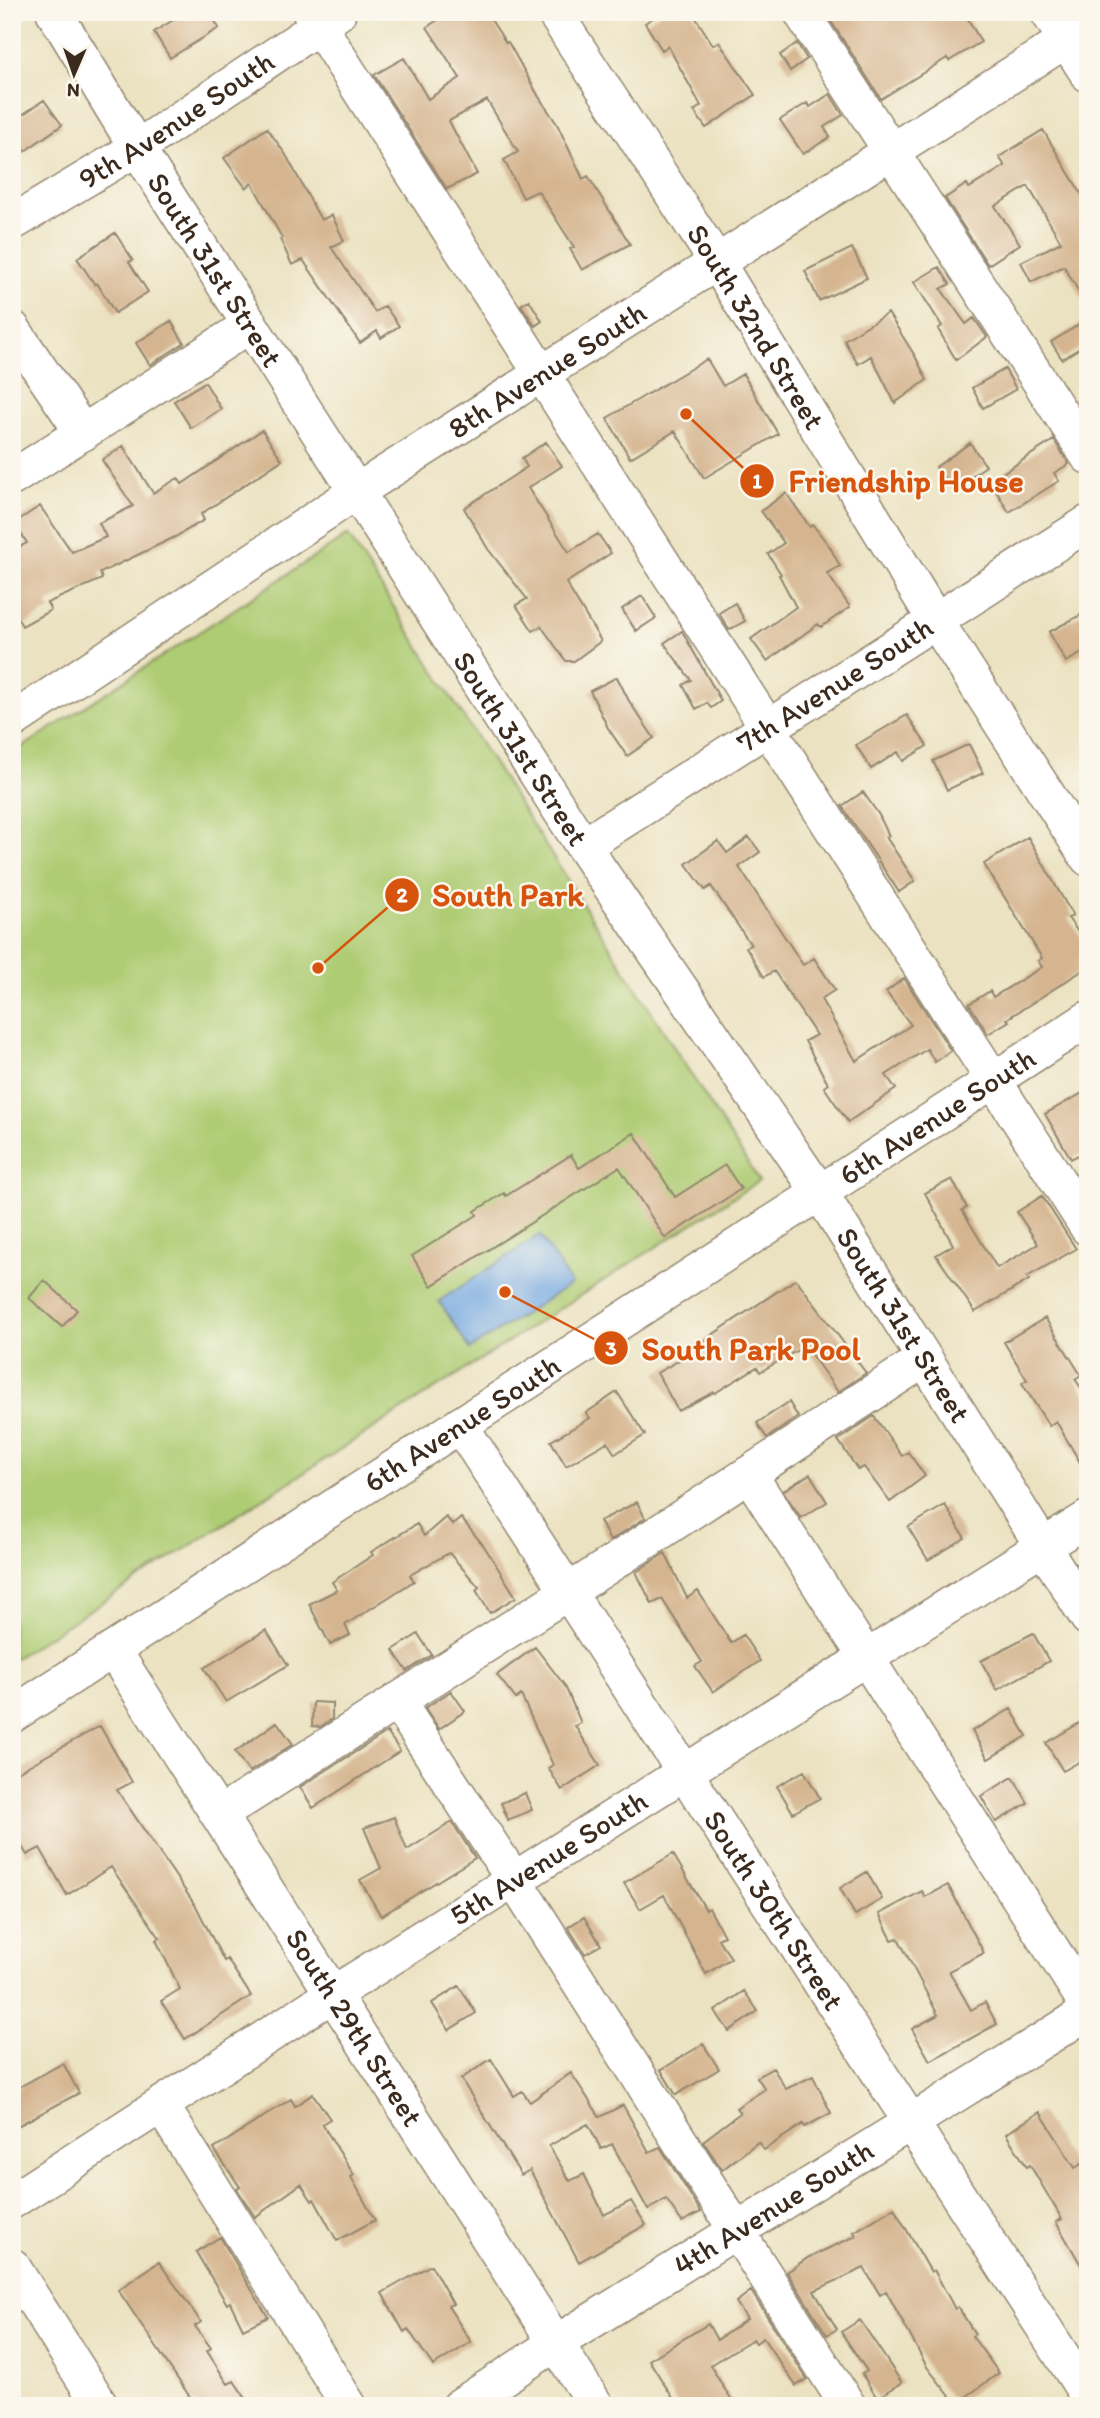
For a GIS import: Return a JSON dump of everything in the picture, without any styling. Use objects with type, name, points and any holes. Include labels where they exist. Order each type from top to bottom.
[{"type":"street","name":"South 31st Street","points":[[54,12],[137,148],[583,846],[820,1193],[1088,1618]]},
{"type":"street","name":"South 32nd Street","points":[[554,12],[716,261],[935,620],[1088,858]]},
{"type":"street","points":[[801,12],[1088,456]]},
{"type":"street","name":"9th Avenue South","points":[[12,223],[137,148],[323,17]]},
{"type":"street","points":[[323,17],[541,373],[1088,1228]]},
{"type":"street","name":"8th Avenue South","points":[[14,716],[356,492],[890,151],[1067,26]]},
{"type":"street","points":[[1067,26],[1088,74]]},
{"type":"street","points":[[12,478],[250,325]]},
{"type":"street","points":[[12,327],[83,433]]},
{"type":"street","name":"7th Avenue South","points":[[583,846],[1088,523]]},
{"type":"street","name":"6th Avenue South","points":[[12,1715],[1088,1019]]},
{"type":"street","points":[[219,1815],[568,1592],[923,1360]]},
{"type":"street","name":"South 30th Street","points":[[460,1425],[1088,2396]]},
{"type":"street","points":[[748,1474],[1088,2006]]},
{"type":"street","name":"5th Avenue South","points":[[12,2201],[333,1994],[1088,1518]]},
{"type":"street","name":"South 29th Street","points":[[113,1650],[596,2406]]},
{"type":"street","points":[[397,1701],[848,2406]]},
{"type":"street","name":"4th Avenue South","points":[[460,2406],[556,2343],[1088,2012]]},
{"type":"street","points":[[161,2105],[349,2406]]},
{"type":"street","points":[[12,2266],[101,2406]]},
{"type":"green space","points":[[348,535],[759,1181],[12,1660],[12,754]]},
{"type":"water","points":[[540,1235],[571,1284],[470,1349],[439,1301]]},
{"type":"building","points":[[186,12],[209,12],[219,28],[170,58],[154,32]]},
{"type":"building","points":[[450,12],[486,12],[506,43],[508,42],[557,124],[583,179],[588,176],[630,244],[582,270],[570,249],[574,247],[538,191],[523,198],[504,160],[518,152],[487,100],[449,121],[477,174],[447,189],[374,75],[404,58],[428,99],[460,78],[427,27]]},
{"type":"building","points":[[662,12],[692,12],[713,45],[719,42],[755,95],[706,128],[694,111],[701,106],[668,46],[662,50],[645,23]]},
{"type":"building","points":[[825,12],[964,12],[981,42],[949,61],[947,58],[881,99]]},
{"type":"building","points":[[797,43],[807,59],[790,71],[780,55]]},
{"type":"building","points":[[830,94],[843,115],[824,127],[830,137],[803,154],[780,120],[807,103],[810,107]]},
{"type":"building","points":[[44,100],[62,125],[12,160],[12,122]]},
{"type":"building","points":[[267,128],[286,155],[321,220],[332,215],[344,241],[331,247],[375,312],[385,306],[399,326],[381,338],[377,331],[360,343],[303,260],[292,265],[280,239],[282,238],[252,183],[246,188],[224,158]]},
{"type":"building","points":[[1043,130],[1088,205],[1088,308],[1064,266],[1031,282],[1021,262],[1061,242],[1028,186],[995,206],[1020,244],[988,265],[945,198],[967,184],[969,188],[1005,166],[999,157]]},
{"type":"building","points":[[115,233],[133,260],[129,262],[148,292],[115,313],[97,283],[95,285],[77,258]]},
{"type":"building","points":[[852,248],[867,278],[819,301],[805,271]]},
{"type":"building","points":[[939,267],[950,284],[941,289],[966,324],[974,318],[987,337],[956,360],[938,329],[942,326],[914,282]]},
{"type":"building","points":[[529,300],[542,321],[535,326],[521,305]]},
{"type":"building","points":[[888,313],[927,380],[895,403],[871,356],[858,364],[844,340]]},
{"type":"building","points":[[1088,319],[1088,343],[1062,359],[1051,342]]},
{"type":"building","points":[[171,321],[184,343],[150,365],[136,343]]},
{"type":"building","points":[[707,359],[723,386],[743,374],[778,434],[704,478],[675,431],[630,458],[607,418]]},
{"type":"building","points":[[1005,369],[1016,389],[983,408],[972,388]]},
{"type":"building","points":[[205,382],[221,409],[191,428],[174,401]]},
{"type":"building","points":[[262,430],[282,460],[201,514],[204,520],[100,573],[102,579],[47,603],[51,610],[22,626],[12,608],[12,551],[27,543],[14,523],[40,506],[72,552],[106,537],[99,523],[133,506],[102,460],[123,446],[153,493],[178,478],[182,484]]},
{"type":"building","points":[[1054,440],[1069,464],[1054,473],[1059,481],[1009,512],[990,481]]},
{"type":"building","points":[[546,442],[562,466],[528,488],[569,552],[598,534],[611,553],[566,583],[601,641],[574,661],[566,661],[541,626],[533,631],[516,605],[527,599],[488,549],[464,508],[527,467],[522,458]]},
{"type":"building","points":[[970,443],[986,466],[953,489],[936,467]]},
{"type":"building","points":[[786,493],[810,527],[813,525],[830,547],[840,566],[827,573],[850,607],[821,627],[818,624],[767,661],[751,639],[796,607],[779,575],[781,574],[768,554],[784,543],[761,511]]},
{"type":"building","points":[[642,596],[656,618],[636,631],[622,609]]},
{"type":"building","points":[[735,603],[745,621],[729,630],[719,613]]},
{"type":"building","points":[[1088,611],[1088,650],[1066,662],[1049,632]]},
{"type":"building","points":[[682,631],[721,701],[711,708],[707,703],[696,709],[683,685],[691,680],[664,643]]},
{"type":"building","points":[[617,677],[629,701],[654,738],[627,756],[608,728],[590,691]]},
{"type":"building","points":[[907,715],[927,746],[903,761],[898,752],[871,769],[856,745]]},
{"type":"building","points":[[969,744],[983,773],[947,790],[933,761]]},
{"type":"building","points":[[863,792],[879,815],[889,836],[886,837],[915,881],[899,892],[842,806]]},
{"type":"building","points":[[749,837],[760,852],[739,867],[803,965],[814,958],[835,990],[821,999],[856,1061],[911,1025],[886,992],[904,978],[951,1051],[935,1062],[927,1049],[886,1075],[896,1089],[848,1122],[824,1087],[828,1084],[805,1041],[816,1035],[774,971],[764,977],[746,947],[751,945],[711,886],[705,890],[686,864],[718,841],[727,853]]},
{"type":"building","points":[[1028,837],[1073,916],[1068,918],[1088,946],[1088,967],[988,1034],[969,1004],[990,991],[993,997],[1042,967],[1038,961],[1042,958],[984,864]]},
{"type":"building","points":[[1088,1090],[1088,1150],[1071,1159],[1045,1114]]},
{"type":"building","points":[[634,1133],[675,1197],[725,1165],[741,1189],[665,1238],[619,1167],[431,1286],[412,1256],[477,1215],[475,1211],[504,1193],[506,1196],[571,1155],[579,1168]]},
{"type":"building","points":[[952,1179],[967,1208],[962,1210],[997,1268],[1038,1244],[1017,1212],[1042,1196],[1076,1249],[1027,1277],[1029,1280],[975,1312],[936,1255],[953,1245],[925,1193]]},
{"type":"building","points":[[796,1279],[866,1373],[838,1392],[805,1346],[760,1372],[757,1367],[715,1393],[678,1411],[657,1373],[690,1354],[688,1351]]},
{"type":"building","points":[[44,1280],[77,1310],[62,1327],[29,1298]]},
{"type":"building","points":[[1045,1318],[1081,1375],[1075,1379],[1088,1398],[1088,1476],[1056,1421],[1049,1426],[1022,1383],[1027,1380],[1004,1342]]},
{"type":"building","points":[[617,1392],[645,1435],[615,1454],[607,1442],[566,1466],[551,1441],[590,1418],[586,1413]]},
{"type":"building","points":[[789,1402],[798,1417],[767,1438],[757,1423]]},
{"type":"building","points":[[874,1416],[902,1456],[908,1452],[925,1476],[890,1502],[864,1467],[858,1470],[838,1440]]},
{"type":"building","points":[[810,1474],[827,1502],[801,1518],[783,1491]]},
{"type":"building","points":[[637,1502],[645,1518],[610,1541],[600,1521]]},
{"type":"building","points":[[945,1505],[965,1538],[928,1560],[908,1527]]},
{"type":"building","points":[[446,1517],[453,1525],[461,1518],[484,1546],[516,1597],[490,1613],[476,1590],[479,1587],[449,1553],[410,1575],[414,1581],[345,1625],[350,1635],[330,1645],[309,1604],[337,1590],[332,1582],[373,1555],[371,1552],[417,1524],[424,1536]]},
{"type":"building","points":[[665,1553],[687,1598],[698,1591],[731,1643],[743,1635],[760,1661],[713,1692],[695,1666],[702,1662],[662,1599],[652,1604],[636,1572]]},
{"type":"building","points":[[266,1630],[288,1665],[226,1702],[204,1668]]},
{"type":"building","points":[[1033,1633],[1049,1661],[997,1690],[981,1661]]},
{"type":"building","points":[[418,1634],[432,1655],[407,1671],[393,1650]]},
{"type":"building","points":[[535,1647],[565,1686],[581,1723],[575,1726],[600,1765],[562,1790],[548,1768],[553,1765],[521,1695],[516,1699],[497,1675]]},
{"type":"building","points":[[451,1691],[465,1711],[439,1729],[425,1708]]},
{"type":"building","points":[[313,1702],[332,1703],[332,1719],[320,1727],[312,1726]]},
{"type":"building","points":[[1011,1709],[1027,1736],[988,1759],[972,1731]]},
{"type":"building","points":[[1088,1718],[1088,1757],[1063,1771],[1046,1743]]},
{"type":"building","points":[[277,1722],[293,1744],[249,1772],[235,1752]]},
{"type":"building","points":[[100,1726],[132,1782],[117,1790],[197,1908],[224,1961],[227,1959],[251,1996],[185,2039],[161,2001],[180,1989],[156,1940],[160,1938],[111,1867],[67,1895],[40,1848],[27,1855],[12,1830],[12,1775]]},
{"type":"building","points":[[387,1732],[400,1751],[313,1808],[300,1787]]},
{"type":"building","points":[[804,1771],[820,1798],[793,1813],[777,1786]]},
{"type":"building","points":[[1013,1777],[1028,1803],[996,1822],[981,1796]]},
{"type":"building","points":[[525,1793],[532,1810],[508,1820],[501,1803]]},
{"type":"building","points":[[394,1817],[407,1850],[452,1822],[475,1858],[381,1916],[360,1880],[381,1868],[364,1828]]},
{"type":"building","points":[[673,1854],[706,1910],[709,1908],[724,1936],[718,1939],[731,1958],[706,1974],[664,1895],[640,1909],[624,1883]]},
{"type":"building","points":[[867,1872],[882,1899],[855,1915],[840,1888]]},
{"type":"building","points":[[948,1885],[984,1953],[949,1971],[971,2010],[985,2002],[997,2024],[930,2061],[912,2029],[938,2015],[898,1938],[892,1940],[879,1914],[922,1891],[925,1897]]},
{"type":"building","points":[[584,1917],[601,1945],[585,1954],[568,1927]]},
{"type":"building","points":[[459,1986],[476,2013],[449,2030],[432,2003]]},
{"type":"building","points":[[744,1991],[758,2011],[729,2031],[715,2011]]},
{"type":"building","points":[[703,2044],[719,2069],[676,2095],[661,2070]]},
{"type":"building","points":[[491,2059],[514,2096],[522,2091],[530,2102],[571,2073],[600,2117],[623,2105],[649,2152],[660,2147],[701,2212],[682,2222],[666,2199],[648,2210],[612,2144],[601,2149],[588,2124],[549,2146],[570,2181],[584,2174],[604,2215],[631,2201],[646,2225],[579,2262],[530,2170],[521,2175],[461,2079]]},
{"type":"building","points":[[63,2063],[79,2093],[12,2129],[12,2091]]},
{"type":"building","points":[[773,2068],[786,2089],[813,2076],[831,2113],[805,2127],[803,2124],[764,2150],[758,2142],[722,2170],[703,2141],[740,2113],[736,2108],[765,2089],[757,2077]]},
{"type":"building","points":[[313,2094],[330,2119],[322,2124],[354,2175],[351,2177],[375,2220],[337,2241],[314,2199],[312,2201],[301,2184],[255,2217],[237,2189],[240,2187],[214,2149],[291,2099],[295,2106]]},
{"type":"building","points":[[1040,2112],[1075,2168],[1088,2160],[1088,2277],[1056,2222],[1062,2219],[1030,2165],[1027,2167],[1006,2134]]},
{"type":"building","points":[[894,2208],[931,2272],[934,2270],[955,2309],[958,2307],[975,2334],[972,2336],[999,2373],[956,2404],[927,2367],[886,2291],[880,2295],[864,2268],[814,2291],[837,2329],[827,2335],[787,2272],[809,2257],[856,2236],[854,2232]]},
{"type":"building","points":[[220,2237],[268,2317],[243,2329],[230,2302],[227,2304],[196,2252]]},
{"type":"building","points":[[159,2262],[201,2322],[195,2326],[211,2348],[207,2351],[228,2384],[234,2381],[251,2406],[196,2406],[118,2290]]},
{"type":"building","points":[[431,2265],[453,2304],[448,2306],[471,2342],[433,2366],[408,2329],[404,2332],[382,2293]]},
{"type":"building","points":[[751,2291],[807,2379],[796,2386],[763,2338],[756,2343],[753,2339],[710,2365],[735,2406],[678,2406],[649,2360],[708,2324],[717,2340],[747,2319],[736,2302]]},
{"type":"building","points":[[860,2320],[902,2383],[877,2398],[862,2374],[867,2371],[841,2332]]},
{"type":"place","name":"Friendship House","points":[[686,414]]},
{"type":"place","name":"South Park","points":[[318,968]]},
{"type":"place","name":"South Park Pool","points":[[505,1292]]}]
